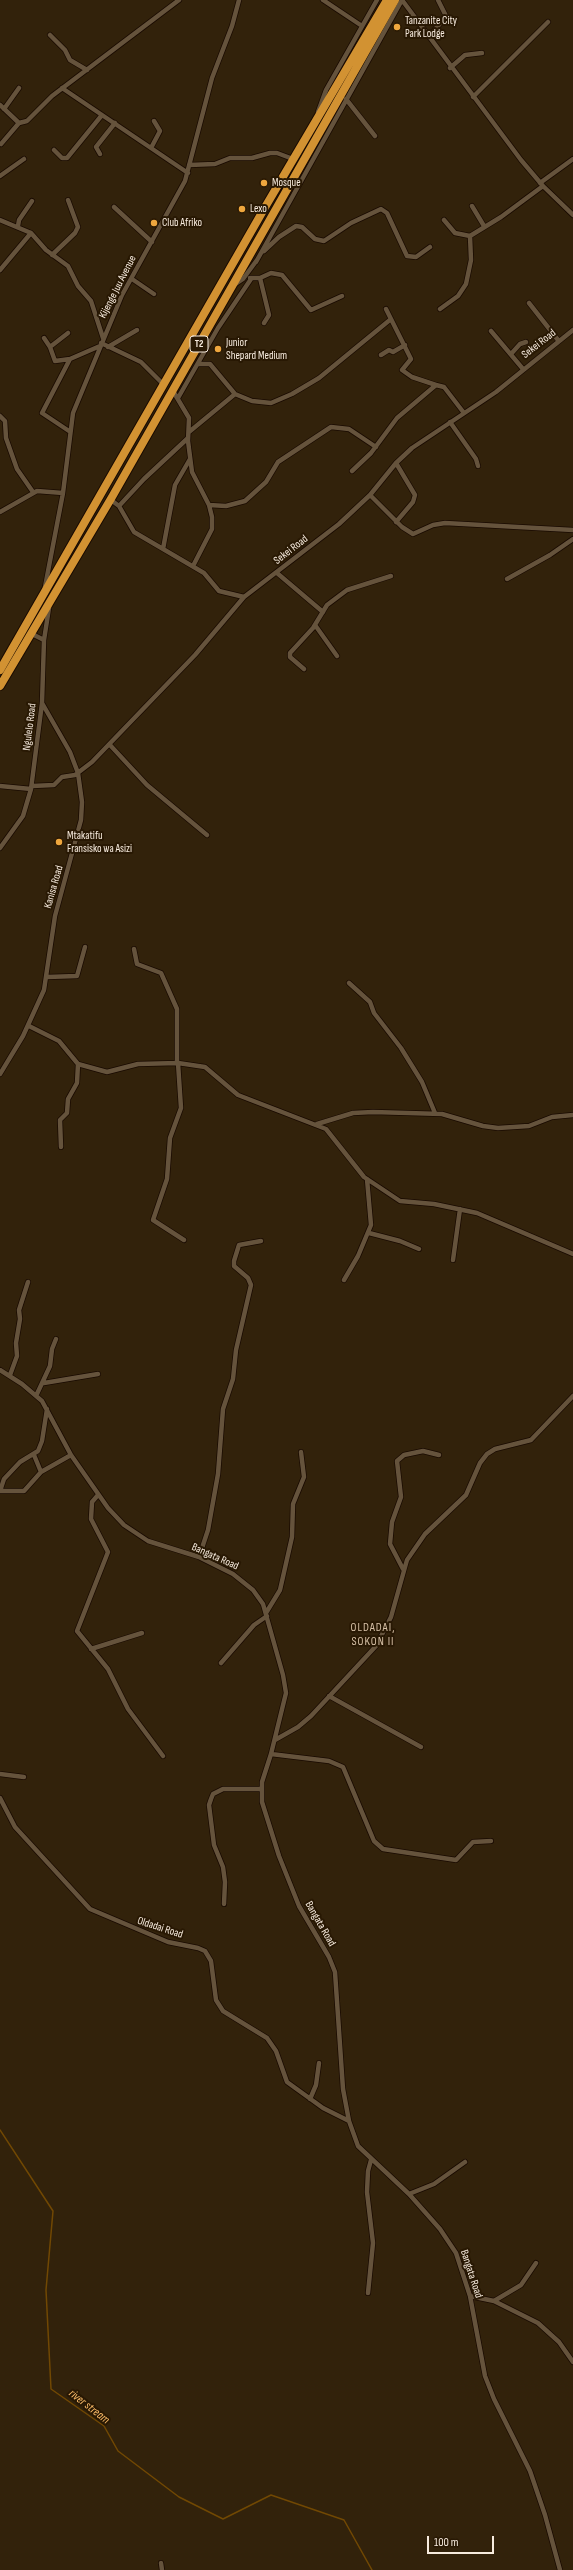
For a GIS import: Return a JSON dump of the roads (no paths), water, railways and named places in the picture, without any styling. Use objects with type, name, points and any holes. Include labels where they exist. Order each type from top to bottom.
[{"type":"highway","name":"T2","points":[[0,670],[292,159],[387,0]]},
{"type":"highway","name":"T2","points":[[0,686],[173,391],[395,0]]},
{"type":"highway","points":[[103,490],[111,498]]},
{"type":"highway","points":[[87,516],[96,523]]},
{"type":"street","points":[[1,144],[19,123],[27,121],[62,88],[179,0]]},
{"type":"street","name":"Kijenge Juu Avenue","points":[[44,592],[63,493],[69,431],[73,413],[102,342],[132,279],[181,191],[188,173],[212,78],[232,26],[238,0]]},
{"type":"street","points":[[323,0],[362,26]]},
{"type":"street","points":[[313,124],[326,90],[377,0]]},
{"type":"street","points":[[256,262],[402,0],[450,68],[541,185],[573,214]]},
{"type":"street","points":[[429,37],[446,17],[438,0]]},
{"type":"street","points":[[473,98],[548,22]]},
{"type":"street","points":[[50,35],[65,50],[70,60],[87,70]]},
{"type":"street","points":[[450,68],[465,55],[482,53]]},
{"type":"street","points":[[4,109],[19,88]]},
{"type":"street","points":[[62,88],[188,173]]},
{"type":"street","points":[[346,99],[375,136]]},
{"type":"street","points":[[0,105],[19,123]]},
{"type":"street","points":[[54,150],[62,158],[67,158],[102,115]]},
{"type":"street","points":[[151,148],[160,131],[154,121]]},
{"type":"street","points":[[100,154],[96,147],[116,123]]},
{"type":"street","points":[[189,165],[215,164],[230,158],[252,158],[270,153],[278,153],[292,159]]},
{"type":"street","points":[[0,176],[24,158]]},
{"type":"street","points":[[444,220],[455,233],[470,236],[484,226],[507,214],[573,158]]},
{"type":"street","points":[[52,255],[77,230],[77,222],[68,200]]},
{"type":"street","points":[[18,226],[19,220],[32,201]]},
{"type":"street","points":[[472,206],[484,226]]},
{"type":"street","points":[[114,208],[134,229],[152,242]]},
{"type":"street","points":[[233,285],[246,276],[272,242],[296,226],[302,228],[315,239],[324,241],[351,223],[380,209],[387,213],[407,256],[416,257],[430,247]]},
{"type":"street","points":[[0,220],[18,226],[31,233],[52,255],[68,266],[78,286],[91,302],[102,342],[108,348],[141,362],[163,384]]},
{"type":"street","points":[[0,270],[31,233]]},
{"type":"street","points":[[440,309],[462,293],[466,284],[471,260],[470,236]]},
{"type":"street","points":[[246,276],[251,279],[260,278],[271,273],[282,275],[311,310],[342,296]]},
{"type":"street","points":[[260,278],[269,315],[264,322]]},
{"type":"street","points":[[132,279],[154,294]]},
{"type":"street","points":[[178,398],[199,364],[228,311],[251,279]]},
{"type":"street","points":[[529,303],[558,340]]},
{"type":"street","points":[[386,309],[405,345],[411,360],[403,368],[403,372],[412,377],[444,387],[464,413]]},
{"type":"street","points":[[199,364],[210,364],[235,394],[271,403],[281,400],[319,378],[391,319]]},
{"type":"street","points":[[108,348],[137,330]]},
{"type":"street","name":"Sekei Road","points":[[0,786],[53,786],[62,777],[73,776],[78,773],[110,745],[196,655],[244,597],[277,573],[338,524],[370,495],[396,463],[412,448],[496,392],[558,340],[573,330]]},
{"type":"street","points":[[491,331],[523,369]]},
{"type":"street","points":[[50,347],[68,333]]},
{"type":"street","points":[[44,338],[50,347],[54,360],[70,359],[102,342]]},
{"type":"street","points":[[511,354],[520,344],[526,342]]},
{"type":"street","points":[[381,355],[389,350],[393,352],[405,345]]},
{"type":"street","points":[[69,431],[42,413],[70,359]]},
{"type":"street","points":[[352,472],[376,447],[397,418],[436,384]]},
{"type":"street","points":[[173,391],[189,418],[188,435],[193,478],[209,505],[212,517],[212,529],[193,566]]},
{"type":"street","points":[[119,506],[140,482],[188,435],[235,394]]},
{"type":"street","points":[[0,416],[5,421],[6,438],[17,469],[33,492]]},
{"type":"street","points":[[450,422],[478,466]]},
{"type":"street","points":[[209,505],[226,506],[245,501],[266,482],[278,462],[331,427],[349,429],[376,447]]},
{"type":"street","points":[[163,549],[175,485],[190,460]]},
{"type":"street","points":[[396,463],[415,495],[413,502],[396,522]]},
{"type":"street","points":[[0,512],[33,492],[41,491],[63,493]]},
{"type":"street","points":[[370,495],[396,522],[413,534],[433,525],[445,523],[573,530]]},
{"type":"street","points":[[111,498],[119,506],[134,532],[204,573],[219,591],[244,597]]},
{"type":"street","points":[[507,579],[550,555],[573,539]]},
{"type":"street","points":[[277,573],[323,612]]},
{"type":"street","points":[[304,669],[290,655],[315,625],[323,612],[340,593],[391,576]]},
{"type":"street","name":"Ngulelo Road","points":[[0,848],[23,816],[31,787],[42,703],[44,640],[50,600]]},
{"type":"street","points":[[315,625],[337,656]]},
{"type":"street","points":[[30,633],[44,640]]},
{"type":"street","points":[[0,691],[11,668]]},
{"type":"street","name":"Kanisa Road","points":[[0,1074],[29,1026],[44,990],[55,916],[81,820],[82,802],[78,773],[70,752],[42,703]]},
{"type":"street","points":[[110,745],[148,785],[207,835]]},
{"type":"street","points":[[47,977],[77,976],[85,947]]},
{"type":"street","points":[[134,949],[137,964],[161,973],[177,1009],[177,1063],[181,1108],[170,1138],[167,1179],[152,1220],[184,1240]]},
{"type":"street","points":[[349,983],[370,1002],[374,1013],[401,1048],[422,1082],[435,1113]]},
{"type":"street","points":[[29,1026],[59,1041],[78,1064],[110,1072],[135,1064],[177,1063],[205,1067],[238,1095],[296,1119],[316,1124],[331,1133],[367,1179],[400,1201],[460,1209],[482,1214],[573,1254]]},
{"type":"street","points":[[61,1146],[60,1120],[67,1113],[68,1100],[77,1083],[78,1064]]},
{"type":"street","points":[[316,1124],[353,1113],[435,1113],[498,1128],[529,1126],[552,1117],[573,1115]]},
{"type":"street","points":[[344,1280],[369,1233],[371,1218],[367,1179]]},
{"type":"street","points":[[453,1260],[460,1209]]},
{"type":"street","points":[[369,1233],[400,1241],[419,1249]]},
{"type":"street","points":[[199,1558],[208,1530],[218,1474],[223,1409],[234,1379],[236,1350],[251,1285],[248,1278],[234,1266],[234,1261],[239,1245],[261,1241]]},
{"type":"street","points":[[10,1375],[17,1356],[16,1345],[20,1319],[19,1310],[28,1282]]},
{"type":"street","points":[[36,1396],[44,1383],[56,1339]]},
{"type":"street","name":"Bangata Road","points":[[0,1370],[10,1375],[36,1396],[47,1409],[71,1455],[114,1516],[139,1537],[165,1548],[199,1558],[233,1574],[258,1595],[266,1615],[286,1689],[275,1740],[261,1789],[271,1834],[292,1891],[335,1972],[343,2089],[349,2121],[358,2146],[371,2160],[409,2194],[451,2244],[470,2296],[485,2376],[494,2399],[530,2471],[545,2515],[560,2570]]},
{"type":"street","points":[[44,1383],[98,1374]]},
{"type":"street","points":[[275,1740],[298,1727],[329,1696],[380,1640],[391,1618],[403,1569],[422,1538],[466,1495],[480,1463],[487,1454],[494,1449],[530,1440],[573,1396]]},
{"type":"street","points":[[47,1409],[42,1441],[34,1455],[20,1462],[1,1482],[0,1491],[24,1491],[40,1472],[71,1455]]},
{"type":"street","points":[[403,1569],[390,1544],[392,1522],[401,1497],[397,1461],[404,1455],[423,1451],[439,1455]]},
{"type":"street","points":[[221,1663],[254,1625],[266,1615],[280,1590],[292,1537],[293,1504],[304,1477],[301,1452]]},
{"type":"street","points":[[34,1455],[40,1472]]},
{"type":"street","points":[[98,1495],[92,1502],[91,1519],[108,1552],[77,1631],[112,1676],[128,1709],[162,1756]]},
{"type":"street","points":[[91,1649],[142,1633]]},
{"type":"street","points":[[329,1696],[421,1747]]},
{"type":"street","points":[[271,1754],[329,1761],[343,1767],[374,1841],[383,1849],[456,1860],[473,1842],[490,1841]]},
{"type":"street","points":[[0,1774],[24,1777]]},
{"type":"street","points":[[224,1904],[225,1882],[223,1867],[214,1845],[211,1799],[213,1794],[223,1789],[261,1789]]},
{"type":"street","name":"Oldadai Road","points":[[0,1798],[15,1827],[90,1910],[168,1942],[198,1948],[205,1951],[211,1961],[215,1994],[219,2007],[231,2018],[267,2038],[276,2050],[287,2082],[330,2112],[349,2121]]},
{"type":"street","points":[[310,2099],[316,2085],[319,2063]]},
{"type":"street","points":[[368,2293],[373,2243],[367,2192],[368,2171],[371,2160]]},
{"type":"street","points":[[409,2194],[434,2184],[465,2162]]},
{"type":"street","points":[[494,2301],[519,2286],[536,2263]]},
{"type":"street","points":[[470,2296],[494,2301],[538,2323],[559,2342],[573,2362]]},
{"type":"street","points":[[161,2563],[162,2570]]},
{"type":"waterway","name":"river stream","points":[[0,2130],[53,2211],[46,2290],[51,2389],[104,2426],[118,2451],[179,2497],[223,2519],[271,2495],[344,2520],[372,2570]]},
{"type":"place","name":"Tanzanite City Park Lodge","points":[[397,27]]},
{"type":"place","name":"Mosque","points":[[264,183]]},
{"type":"place","name":"Lexo","points":[[242,209]]},
{"type":"place","name":"Club Afriko","points":[[154,223]]},
{"type":"place","name":"Junior Shepard Medium","points":[[218,349]]},
{"type":"place","name":"Mtakatifu Fransisko wa Asizi","points":[[59,842]]},
{"type":"district","name":"OLDADAI, SOKON II","points":[[373,1635]]}]
